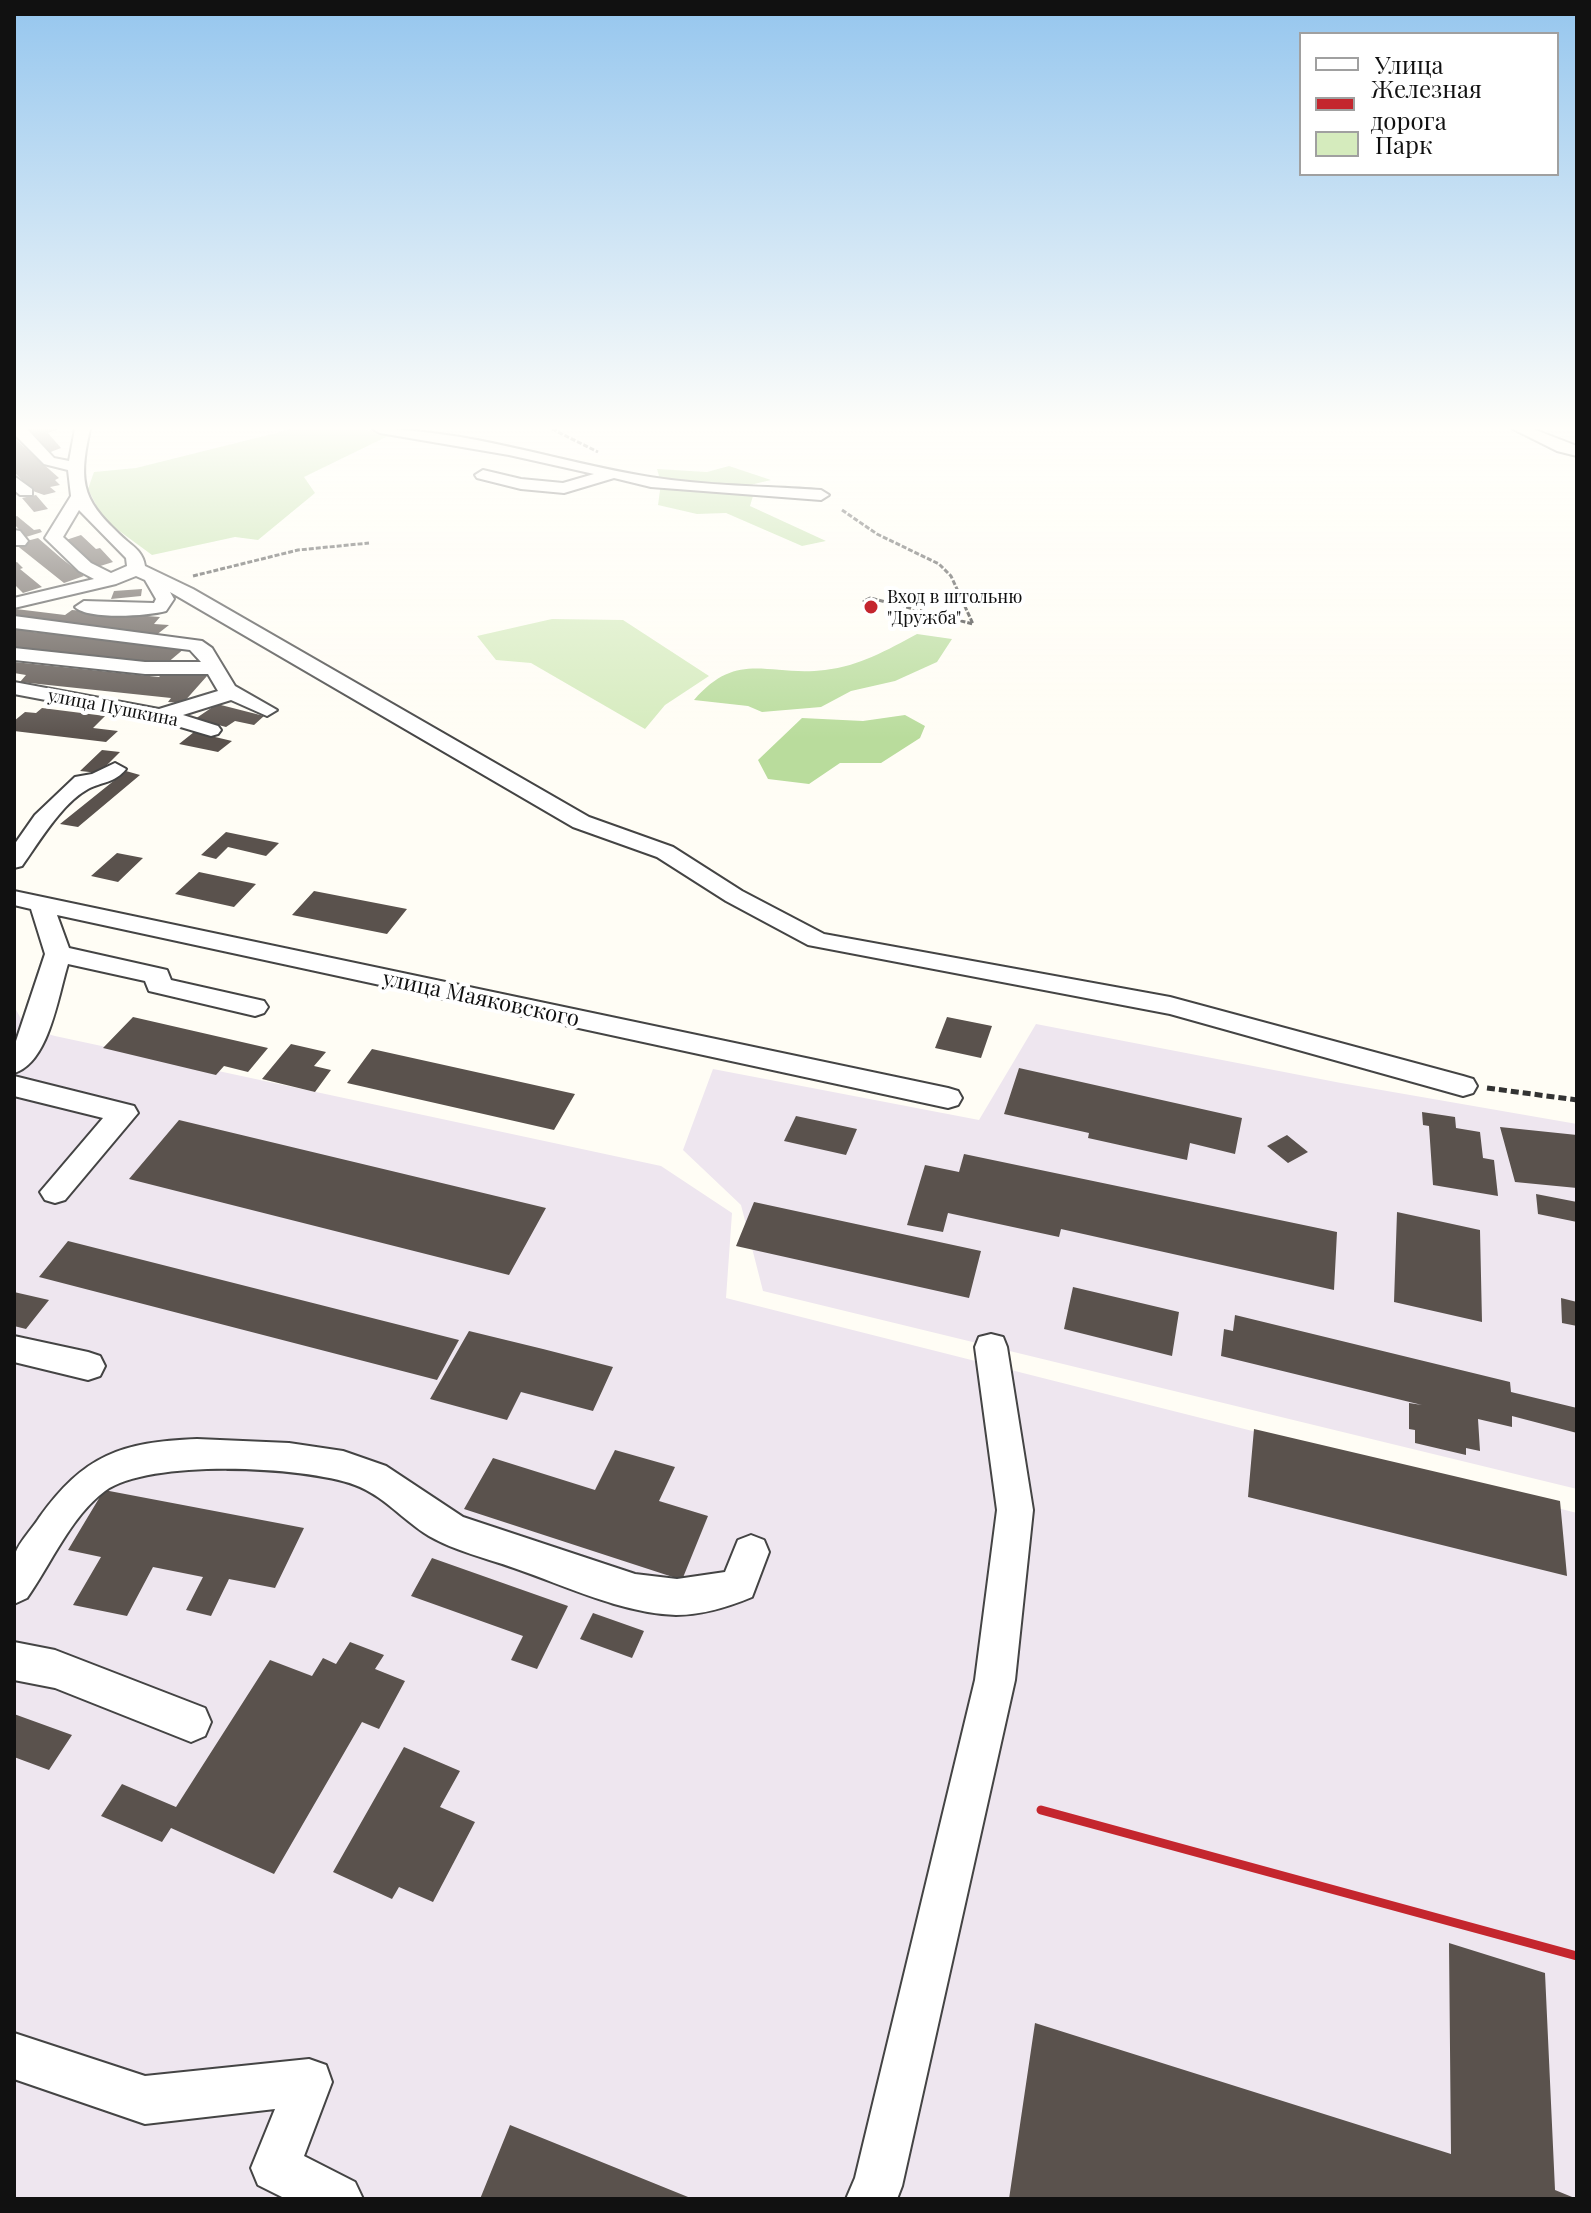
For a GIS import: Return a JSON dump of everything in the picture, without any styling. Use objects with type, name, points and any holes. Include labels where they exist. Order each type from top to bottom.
[{"type":"street","points":[[57,532],[54,538],[85,567],[110,580]]},
{"type":"street","points":[[107,532],[152,576],[581,822],[665,852],[734,896],[817,940],[1170,1006],[1463,1086]]},
{"type":"street","points":[[14,603],[110,580],[152,576]]},
{"type":"street","points":[[84,607],[143,610],[160,607],[165,599],[152,576]]},
{"type":"street","points":[[14,622],[195,645],[205,652],[212,668],[231,693],[267,710]]},
{"type":"street","points":[[14,654],[145,668],[212,668]]},
{"type":"street","name":"улица Пушкина","points":[[14,688],[158,716],[211,730]]},
{"type":"street","points":[[158,716],[231,693]]},
{"type":"street","points":[[14,861],[43,820],[72,791],[83,782],[98,780],[115,769]]},
{"type":"street","name":"улица Маяковского","points":[[14,898],[948,1098]]},
{"type":"street","points":[[14,1064],[30,1047],[58,954],[41,904]]},
{"type":"street","points":[[58,954],[158,976],[158,985],[255,1007]]},
{"type":"street","points":[[14,1086],[124,1113],[55,1192]]},
{"type":"street","points":[[871,2199],[878,2186],[995,1680],[1015,1510],[991,1347]]},
{"type":"street","points":[[14,1349],[88,1366]]},
{"type":"street","points":[[14,1586],[87,1485],[128,1466],[155,1458],[190,1455],[307,1461],[361,1471],[384,1481],[453,1530],[635,1592],[677,1597],[712,1594],[739,1585],[751,1552]]},
{"type":"street","points":[[14,1661],[55,1669],[191,1722]]},
{"type":"street","points":[[14,2056],[145,2100],[309,2082],[275,2168],[338,2199]]},
{"type":"path","points":[[867,606],[864,601],[870,598],[973,624],[951,576],[939,564],[875,532]]},
{"type":"path","points":[[152,576],[298,550],[369,543]]},
{"type":"path","points":[[1463,1086],[1502,1088],[1577,1100]]},
{"type":"shaded area","points":[[14,1006],[26,1028],[55,1036],[661,1166],[732,1213],[726,1298],[1577,1513],[1577,2199],[14,2199]]},
{"type":"shaded area","points":[[1036,1024],[1341,1083],[1577,1124],[1577,1489],[763,1291],[741,1205],[683,1150],[713,1069],[979,1120]]},
{"type":"green space","points":[[121,532],[267,532],[258,540],[235,537],[152,555]]},
{"type":"green space","points":[[770,532],[807,532],[826,541],[802,546]]},
{"type":"green space","points":[[552,619],[623,620],[709,676],[665,705],[645,729],[531,663],[496,660],[477,636]]},
{"type":"green space","points":[[917,634],[952,639],[937,662],[895,681],[851,691],[821,707],[762,712],[748,706],[694,700],[710,684],[740,670],[838,668],[873,656]]},
{"type":"green space","points":[[905,715],[925,726],[920,738],[881,763],[840,763],[809,784],[768,779],[758,760],[802,718],[863,721]]},
{"type":"building","points":[[22,532],[41,532],[26,537]]},
{"type":"building","points":[[81,535],[113,562],[94,568],[63,541]]},
{"type":"building","points":[[38,538],[84,576],[64,583],[15,544]]},
{"type":"building","points":[[14,563],[23,568],[20,569],[42,587],[23,593],[14,584]]},
{"type":"building","points":[[142,589],[141,596],[111,599],[114,591]]},
{"type":"building","points":[[16,609],[65,615],[72,610],[160,617],[154,624],[169,625],[155,636],[14,617]]},
{"type":"building","points":[[14,626],[38,629],[33,632],[185,648],[166,664],[36,652],[14,649]]},
{"type":"building","points":[[14,662],[159,677],[163,673],[207,676],[183,703],[168,702],[171,698],[20,682],[26,675],[14,673]]},
{"type":"building","points":[[217,704],[264,716],[254,725],[235,721],[226,727],[195,719]]},
{"type":"building","points":[[42,708],[105,716],[93,728],[118,731],[106,742],[14,731],[14,721],[25,712],[36,713]]},
{"type":"building","points":[[194,732],[232,741],[218,752],[179,744]]},
{"type":"building","points":[[102,750],[120,752],[99,773],[80,771]]},
{"type":"building","points":[[126,771],[140,775],[78,827],[60,824]]},
{"type":"building","points":[[226,832],[279,843],[266,856],[228,847],[216,859],[201,855]]},
{"type":"building","points":[[117,853],[143,858],[118,882],[91,876]]},
{"type":"building","points":[[199,872],[256,884],[234,907],[175,894]]},
{"type":"building","points":[[314,891],[407,909],[387,934],[292,915]]},
{"type":"building","points":[[133,1017],[268,1048],[248,1072],[224,1066],[216,1075],[103,1048]]},
{"type":"building","points":[[947,1017],[992,1026],[981,1058],[935,1048]]},
{"type":"building","points":[[291,1044],[326,1052],[314,1066],[331,1070],[315,1092],[262,1079]]},
{"type":"building","points":[[372,1049],[575,1094],[554,1130],[347,1083]]},
{"type":"building","points":[[1019,1068],[1242,1118],[1235,1154],[1190,1143],[1187,1160],[1088,1138],[1089,1133],[1004,1114]]},
{"type":"building","points":[[1422,1112],[1455,1117],[1456,1128],[1480,1132],[1483,1158],[1494,1160],[1498,1196],[1433,1185],[1429,1126],[1423,1125]]},
{"type":"building","points":[[796,1116],[857,1129],[846,1155],[784,1141]]},
{"type":"building","points":[[179,1120],[546,1208],[509,1275],[129,1179]]},
{"type":"building","points":[[1500,1127],[1577,1135],[1577,1188],[1515,1182]]},
{"type":"building","points":[[1287,1135],[1308,1152],[1288,1163],[1267,1146]]},
{"type":"building","points":[[964,1154],[1337,1232],[1334,1290],[1061,1229],[1059,1237],[948,1213],[943,1232],[907,1225],[925,1165],[959,1172]]},
{"type":"building","points":[[1536,1194],[1577,1202],[1577,1222],[1538,1214]]},
{"type":"building","points":[[754,1202],[981,1251],[969,1298],[736,1246]]},
{"type":"building","points":[[1397,1212],[1480,1230],[1482,1322],[1394,1302]]},
{"type":"building","points":[[68,1241],[459,1340],[437,1380],[39,1277]]},
{"type":"building","points":[[1073,1287],[1179,1312],[1172,1356],[1064,1329]]},
{"type":"building","points":[[14,1292],[49,1300],[26,1329],[14,1326]]},
{"type":"building","points":[[1561,1298],[1577,1302],[1577,1326],[1562,1323]]},
{"type":"building","points":[[1235,1315],[1510,1382],[1511,1392],[1577,1408],[1577,1433],[1512,1416],[1512,1427],[1478,1419],[1480,1451],[1466,1448],[1466,1455],[1415,1443],[1415,1430],[1409,1429],[1409,1403],[1422,1405],[1221,1356],[1224,1329],[1233,1331]]},
{"type":"building","points":[[469,1331],[613,1367],[593,1411],[521,1392],[507,1420],[430,1399]]},
{"type":"building","points":[[1254,1429],[1560,1501],[1567,1576],[1248,1497]]},
{"type":"building","points":[[615,1450],[675,1467],[659,1501],[708,1516],[682,1580],[464,1509],[493,1458],[595,1490]]},
{"type":"building","points":[[104,1490],[304,1528],[275,1588],[229,1579],[211,1616],[186,1610],[203,1577],[153,1567],[127,1616],[73,1605],[101,1557],[68,1550]]},
{"type":"building","points":[[432,1558],[568,1606],[537,1669],[511,1660],[523,1636],[411,1596]]},
{"type":"building","points":[[593,1613],[644,1631],[632,1658],[580,1639]]},
{"type":"building","points":[[350,1642],[384,1655],[375,1669],[405,1681],[379,1729],[362,1722],[274,1874],[171,1828],[162,1842],[101,1816],[122,1784],[176,1807],[270,1660],[312,1676],[323,1658],[336,1664]]},
{"type":"building","points":[[14,1714],[72,1735],[49,1770],[14,1757]]},
{"type":"building","points":[[404,1747],[460,1771],[440,1807],[475,1822],[433,1902],[399,1887],[392,1899],[333,1872]]},
{"type":"building","points":[[1449,1943],[1545,1973],[1555,2190],[1577,2199],[1009,2199],[1035,2023],[1451,2154]]},
{"type":"building","points":[[510,2125],[693,2199],[480,2199]]},
{"type":"railway","points":[[1041,1810],[1577,1956]]},
{"type":"place","name":"Вход в штольню \"Дружба\"","points":[[871,607]]}]
